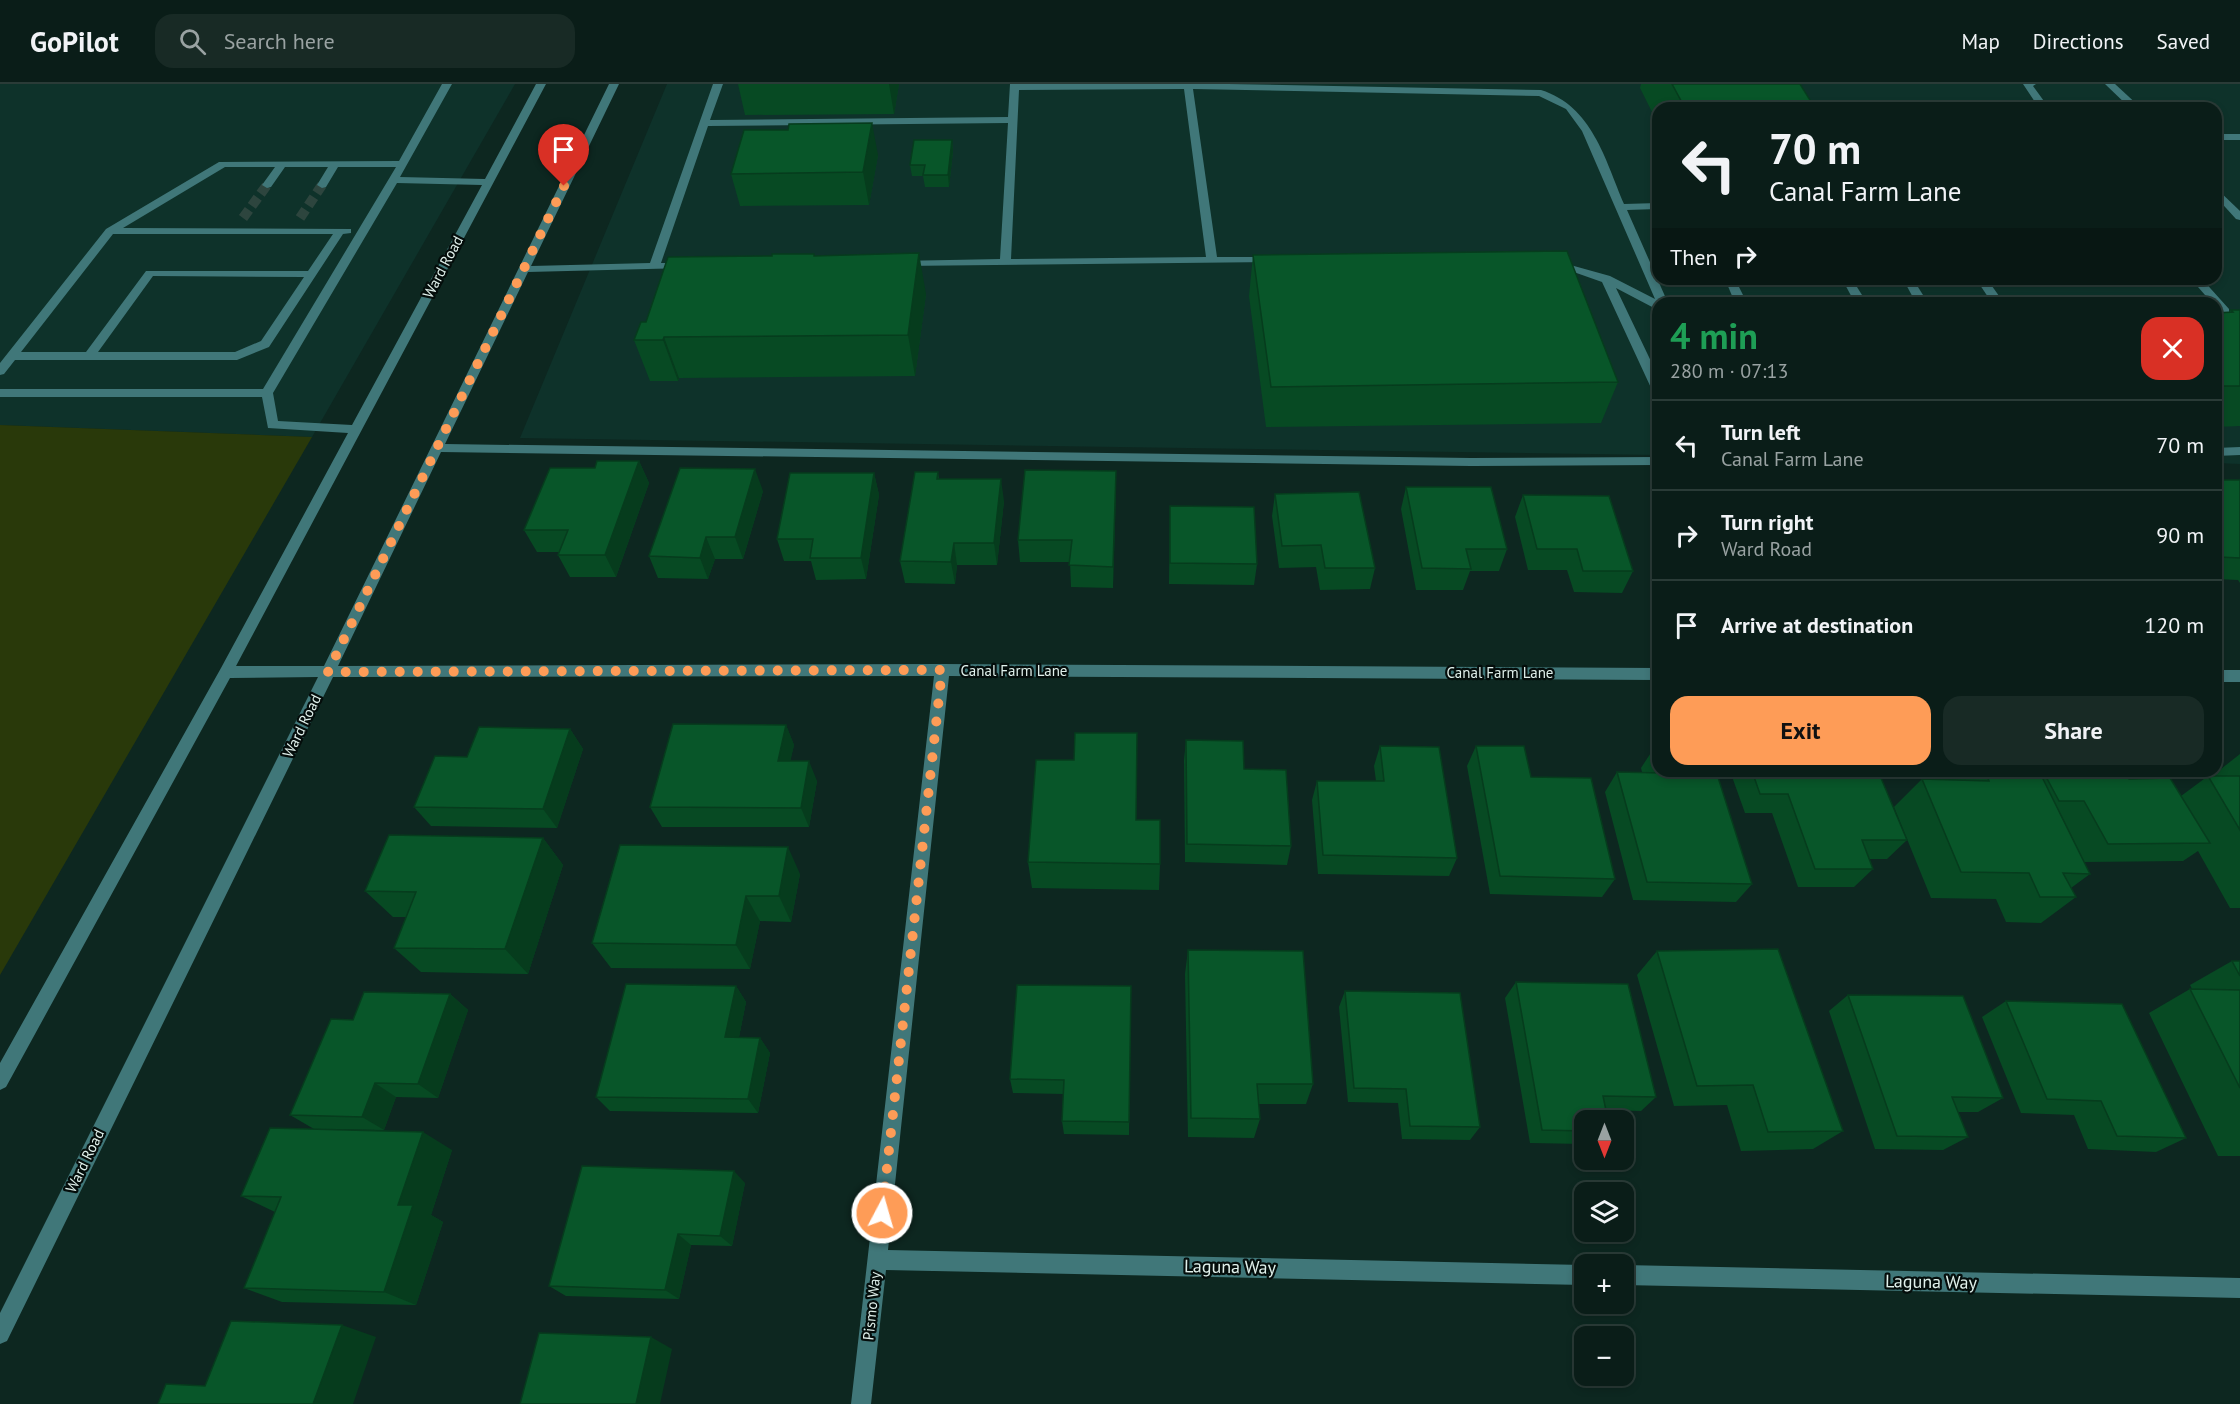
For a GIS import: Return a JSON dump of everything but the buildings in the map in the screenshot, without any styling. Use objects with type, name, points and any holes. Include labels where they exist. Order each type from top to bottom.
[{"type":"street","points":[[356,429],[272,425],[267,393],[365,231],[447,84]]},
{"type":"street","name":"Ward Road","points":[[0,1081],[226,672],[541,84]]},
{"type":"street","name":"Ward Road","points":[[0,1334],[328,672],[614,84]]},
{"type":"street","points":[[654,267],[718,84]]},
{"type":"street","points":[[2031,84],[2027,85],[2028,89],[2039,102]]},
{"type":"street","points":[[2110,84],[2130,102]]},
{"type":"street","points":[[1005,262],[1015,85],[1188,85],[1541,93],[1569,107],[1587,130],[1652,280]]},
{"type":"street","points":[[1188,85],[1212,260]]},
{"type":"street","points":[[704,123],[1012,120]]},
{"type":"street","points":[[2222,137],[2240,137]]},
{"type":"street","points":[[0,371],[110,231],[223,164],[403,164]]},
{"type":"street","points":[[267,184],[282,164]]},
{"type":"street","points":[[322,185],[335,164]]},
{"type":"street","points":[[394,180],[488,182]]},
{"type":"street","points":[[2222,198],[2240,217]]},
{"type":"street","points":[[1620,207],[1652,206]]},
{"type":"street","points":[[234,231],[243,218]]},
{"type":"street","points":[[291,231],[300,218]]},
{"type":"street","points":[[110,231],[365,231]]},
{"type":"street","points":[[12,356],[237,356],[265,344],[340,231]]},
{"type":"street","points":[[1540,259],[1606,278],[1637,292],[1652,302]]},
{"type":"street","points":[[888,264],[1280,260]]},
{"type":"street","points":[[524,268],[701,266]]},
{"type":"street","points":[[90,356],[150,273],[312,274]]},
{"type":"street","points":[[1606,278],[1652,377]]},
{"type":"street","points":[[2222,311],[2240,311]]},
{"type":"street","points":[[0,393],[267,393]]},
{"type":"street","points":[[437,448],[1471,462],[1652,461]]},
{"type":"street","points":[[2222,452],[2240,452]]},
{"type":"street","name":"Canal Farm Lane","points":[[226,672],[942,670],[1652,674]]},
{"type":"street","name":"Pismo Way","points":[[861,1404],[942,670]]},
{"type":"street","points":[[2222,676],[2240,676]]},
{"type":"street","name":"Laguna Way","points":[[877,1260],[1574,1275]]},
{"type":"street","name":"Laguna Way","points":[[1634,1275],[2240,1288]]},
{"type":"shaded area","points":[[0,84],[515,84],[312,437],[0,425]]},
{"type":"shaded area","points":[[667,84],[2240,84],[2240,464],[2222,463],[2222,297],[1652,297],[1652,455],[520,438]]},
{"type":"green space","points":[[0,425],[312,437],[0,975]]},
{"type":"tunnel","points":[[243,218],[267,185]]},
{"type":"tunnel","points":[[300,218],[322,185]]},
{"type":"route","points":[[564,186],[328,672],[942,670],[882,1213]]}]
